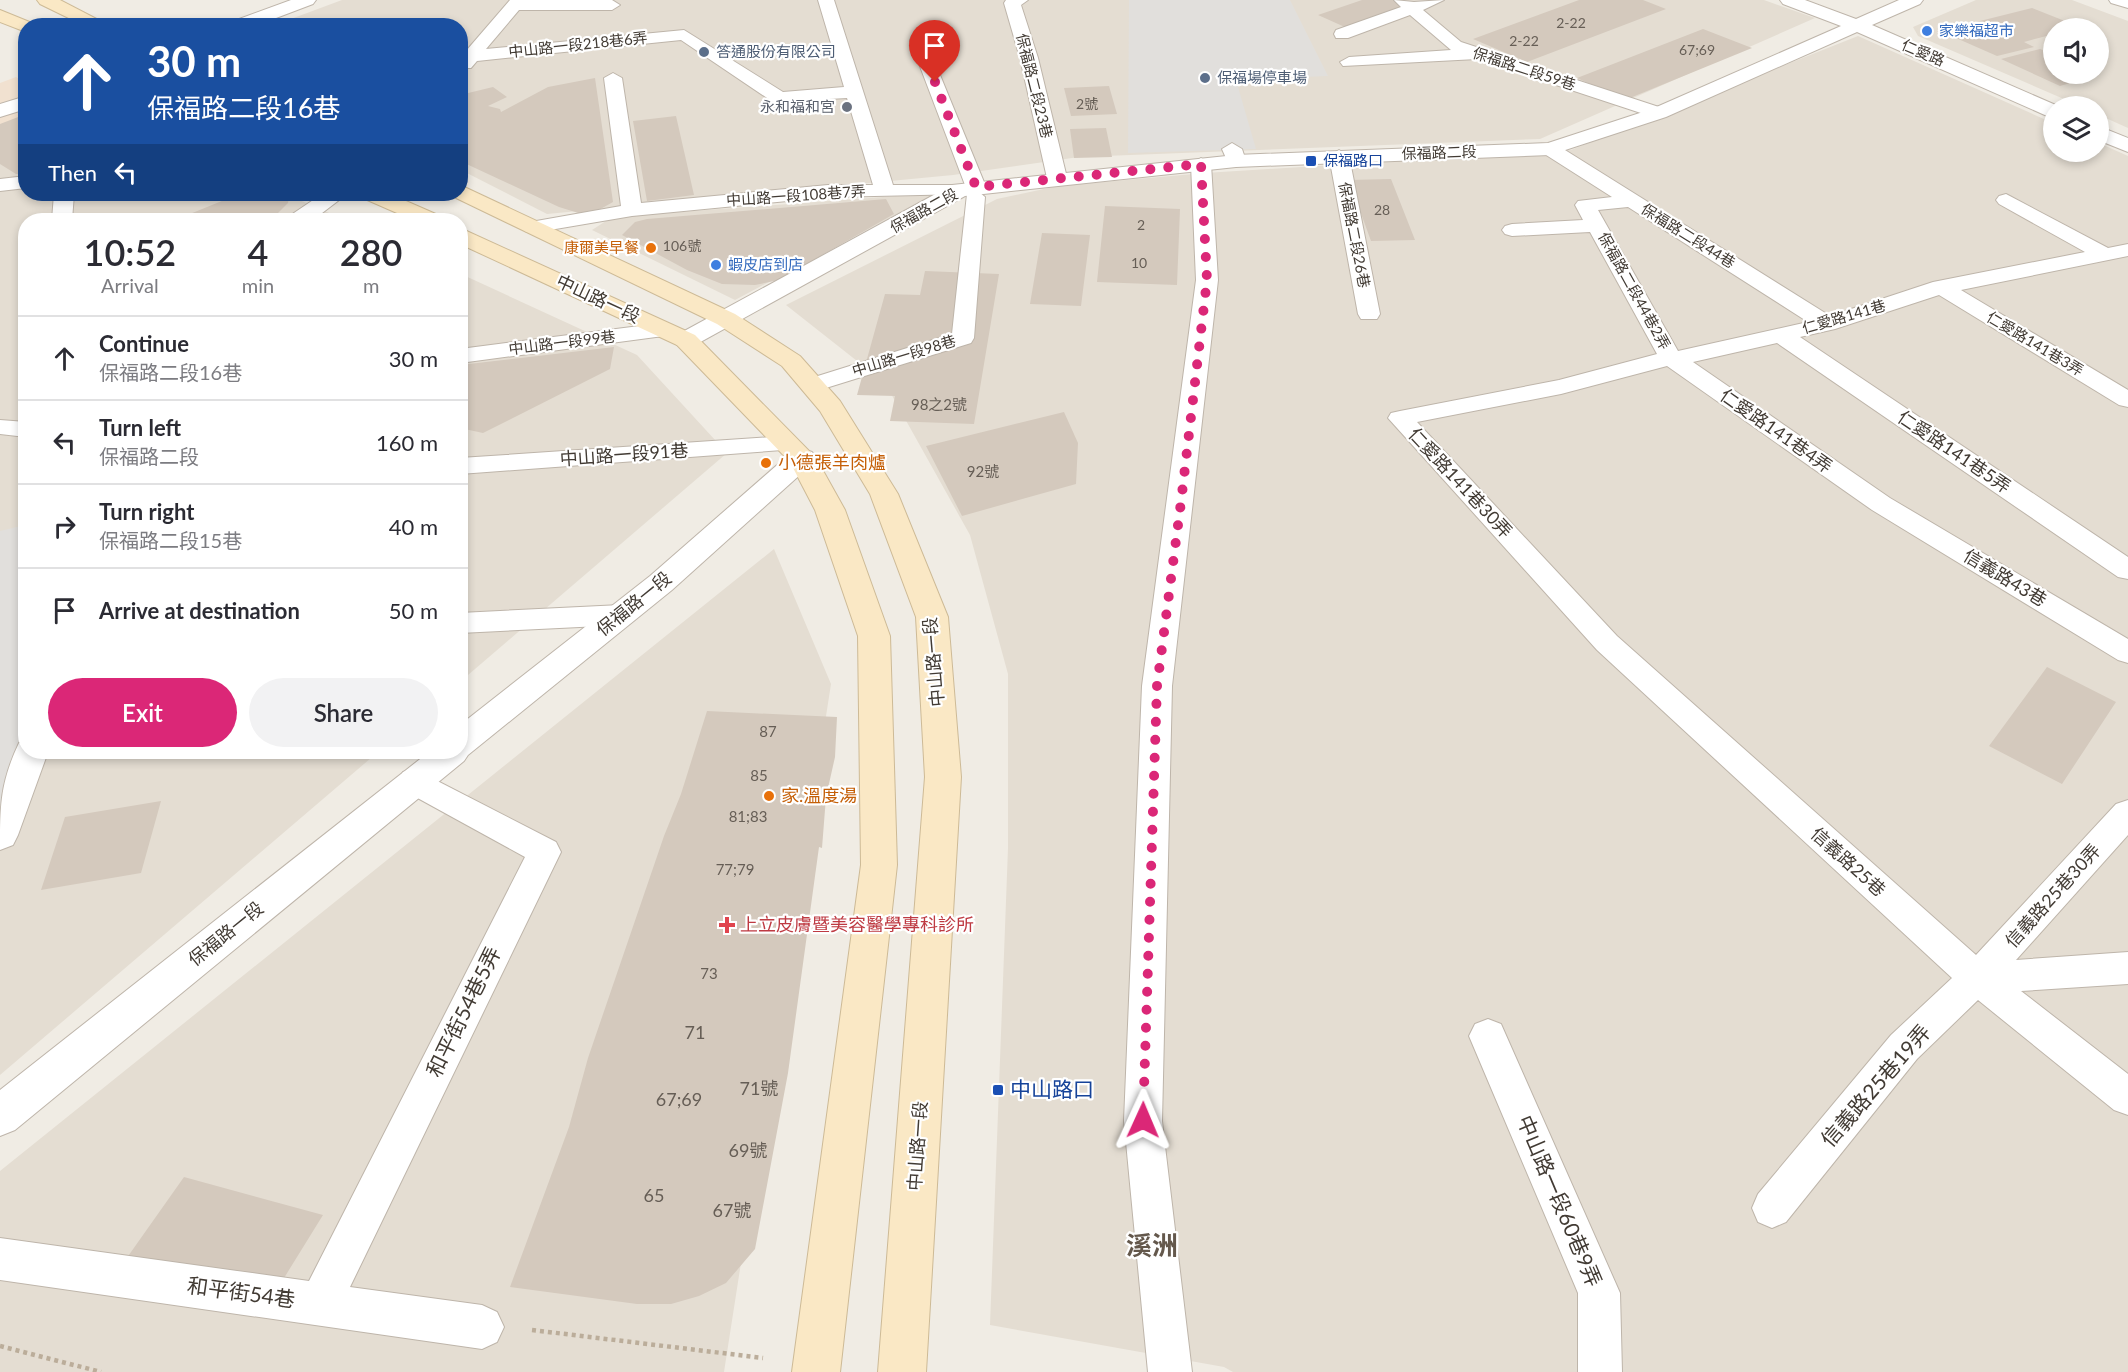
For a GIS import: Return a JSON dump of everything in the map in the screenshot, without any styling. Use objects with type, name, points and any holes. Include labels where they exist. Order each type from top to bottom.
[{"type":"street","points":[[46,0],[84,18]]},
{"type":"street","points":[[259,18],[307,0]]},
{"type":"street","name":"仁愛路","points":[[1789,0],[1856,25],[2043,107]]},
{"type":"street","name":"保福路二段","points":[[675,335],[726,319],[970,191],[1057,177],[1201,164],[1234,155],[1339,156],[1550,149],[1659,113],[1914,0]]},
{"type":"street","points":[[0,15],[18,23]]},
{"type":"street","points":[[0,111],[18,105]]},
{"type":"street","points":[[2109,137],[2128,146]]},
{"type":"street","name":"中山路一段","points":[[468,195],[726,319],[791,361],[831,407],[884,494],[933,616],[943,777],[902,1372]]},
{"type":"street","points":[[309,213],[326,201]]},
{"type":"street","points":[[388,201],[415,213]]},
{"type":"street","name":"中山路一段","points":[[468,239],[675,335],[795,451],[830,510],[874,636],[879,854],[817,1368]]},
{"type":"street","name":"保福路一段","points":[[468,738],[621,615],[795,451]]},
{"type":"street","points":[[0,835],[28,759]]},
{"type":"street","name":"保福路一段","points":[[0,1116],[443,759]]},
{"type":"lane","points":[[826,0],[885,191]]},
{"type":"lane","points":[[1342,34],[1407,4],[1436,0]]},
{"type":"lane","points":[[2117,0],[2128,3]]},
{"type":"lane","name":"保福路二段23巷","points":[[1010,1],[1029,58],[1057,177]]},
{"type":"lane","points":[[468,61],[517,3],[612,6]]},
{"type":"lane","name":"保福路二段59巷","points":[[1407,4],[1455,46],[1659,113]]},
{"type":"lane","name":"中山路一段218巷6弄","points":[[472,56],[684,35],[779,98],[855,92]]},
{"type":"lane","points":[[918,40],[970,191]]},
{"type":"lane","points":[[1349,62],[1478,54]]},
{"type":"lane","points":[[613,78],[632,210]]},
{"type":"lane","name":"保福路二段44巷","points":[[1550,149],[1827,324]]},
{"type":"lane","name":"保福路二段26巷","points":[[1339,156],[1369,314]]},
{"type":"lane","points":[[1170,1372],[1143,1120],[1157,686],[1207,280],[1201,164]]},
{"type":"lane","points":[[0,185],[18,183]]},
{"type":"lane","name":"中山路一段108巷7弄","points":[[532,227],[632,210],[828,191],[970,191]]},
{"type":"lane","name":"中山路一段98巷","points":[[813,385],[963,338],[970,191]]},
{"type":"lane","points":[[2006,200],[2104,254]]},
{"type":"lane","name":"保福路二段44巷2弄","points":[[1632,201],[1586,205],[1671,358]]},
{"type":"lane","name":"保福路二段44巷2弄","points":[[1512,230],[1597,225]]},
{"type":"lane","name":"仁愛路141巷","points":[[1561,387],[1671,358],[1686,357],[1827,324],[1941,287],[2128,250]]},
{"type":"lane","name":"仁愛路141巷3弄","points":[[1941,287],[2128,400]]},
{"type":"lane","name":"仁愛路141巷5弄","points":[[1780,334],[2128,570]]},
{"type":"lane","name":"中山路一段99巷","points":[[468,355],[675,335]]},
{"type":"lane","name":"仁愛路141巷4弄","points":[[1671,358],[1881,504]]},
{"type":"lane","name":"仁愛路141巷30弄","points":[[1561,387],[1400,418],[1607,642]]},
{"type":"lane","points":[[0,427],[18,429]]},
{"type":"lane","name":"中山路一段91巷","points":[[468,466],[795,451]]},
{"type":"lane","name":"信義路43巷","points":[[1881,504],[2128,652]]},
{"type":"lane","points":[[468,623],[621,615]]},
{"type":"lane","name":"信義路25巷","points":[[1607,642],[1977,978]]},
{"type":"lane","name":"和平街54巷5弄","points":[[320,1304],[544,852],[414,781]]},
{"type":"lane","name":"信義路25巷30弄","points":[[1977,978],[2128,813]]},
{"type":"lane","points":[[1977,978],[2128,968]]},
{"type":"lane","points":[[1977,978],[2128,1097]]},
{"type":"lane","name":"信義路25巷19弄","points":[[1772,1208],[1904,1047],[1977,978]]},
{"type":"lane","name":"中山路一段60巷9弄","points":[[1488,1036],[1599,1293],[1600,1372]]},
{"type":"lane","name":"和平街54巷","points":[[0,1259],[482,1327]]},
{"type":"path","points":[[524,1329],[817,1368]]},
{"type":"path","points":[[0,1346],[101,1372]]},
{"type":"shaded area","points":[[342,0],[1764,0],[1815,18],[1540,139],[1079,157],[953,175],[547,214],[468,174],[468,18],[294,18]]},
{"type":"shaded area","name":"保福場停車場","points":[[1129,0],[1290,0],[1328,76],[1236,80],[1256,149],[1128,153]]},
{"type":"shaded area","points":[[1976,0],[2072,0],[2128,21],[2128,128],[2109,119],[2109,96],[2057,96],[1918,36],[1913,27]]},
{"type":"shaded area","points":[[1858,36],[2043,119],[2043,162],[2109,162],[2109,147],[2128,156],[2128,1372],[1233,1372],[1224,1367],[990,1325],[1008,848],[1008,674],[970,535],[885,383],[786,305],[997,199],[1058,186],[1205,173],[1571,150]]},
{"type":"shaded area","points":[[16,77],[18,79],[18,136],[0,143],[0,83]]},
{"type":"shaded area","points":[[18,119],[18,201],[302,201],[329,213],[18,213],[18,759],[370,759],[0,1075],[0,126]]},
{"type":"shaded area","points":[[923,194],[931,196],[735,300],[592,230],[612,217]]},
{"type":"shaded area","points":[[468,277],[637,355],[727,453],[468,675]]},
{"type":"shaded area","points":[[18,527],[19,759],[0,808],[0,531]]},
{"type":"shaded area","points":[[774,549],[831,684],[724,1372],[0,1372],[0,1171]]},
{"type":"building","points":[[1362,0],[1394,0],[1408,6],[1347,28],[1318,15]]},
{"type":"building","points":[[1579,0],[1643,0],[1666,9],[1527,62],[1473,39]]},
{"type":"building","points":[[2032,8],[2057,18],[2043,18],[2043,37],[2024,42],[2034,47],[1997,56],[1940,31]]},
{"type":"building","points":[[1703,29],[1752,48],[1625,100],[1577,78]]},
{"type":"building","points":[[2043,50],[2043,78],[2001,59]]},
{"type":"building","points":[[595,78],[613,202],[588,216],[559,207],[468,165],[468,93],[493,87],[507,97],[488,106],[500,109],[501,112],[548,87]]},
{"type":"building","points":[[1109,86],[1117,114],[1071,116],[1064,88]]},
{"type":"building","points":[[676,116],[694,195],[647,201],[633,121]]},
{"type":"building","points":[[18,117],[18,174],[0,164],[0,124]]},
{"type":"building","points":[[1106,128],[1112,157],[1074,158],[1070,129]]},
{"type":"building","points":[[1391,179],[1415,240],[1371,241],[1349,180]]},
{"type":"building","points":[[886,199],[894,214],[779,280],[755,285],[722,284],[687,270],[622,235],[635,222],[647,219]]},
{"type":"building","points":[[222,201],[288,201],[278,213],[192,213]]},
{"type":"building","points":[[1105,206],[1180,209],[1177,285],[1097,282]]},
{"type":"building","points":[[1042,233],[1090,235],[1081,306],[1030,304]]},
{"type":"building","points":[[925,271],[999,274],[974,424],[890,421],[895,396],[857,395],[885,294],[920,295]]},
{"type":"building","points":[[614,347],[610,369],[483,433],[468,430],[468,364]]},
{"type":"building","points":[[1064,412],[1078,443],[1076,484],[962,516],[926,446]]},
{"type":"building","points":[[2047,667],[2116,702],[2062,784],[1989,746]]},
{"type":"building","points":[[707,711],[837,717],[835,757],[826,797],[822,848],[819,847],[788,1073],[755,1249],[726,1283],[699,1296],[671,1304],[637,1304],[510,1287],[569,1127],[588,1058],[664,836],[681,794]]},
{"type":"building","points":[[161,801],[141,873],[41,890],[65,817]]},
{"type":"building","points":[[184,1177],[323,1215],[263,1312],[119,1269]]},
{"type":"place","name":"家樂福超市","points":[[1927,31]]},
{"type":"place","name":"答通股份有限公司","points":[[704,52]]},
{"type":"place","name":"保福場停車場","points":[[1205,78]]},
{"type":"place","name":"永和福和宮","points":[[847,107]]},
{"type":"place","name":"保福路口","points":[[1311,161]]},
{"type":"place","name":"康爾美早餐","points":[[651,248]]},
{"type":"place","name":"蝦皮店到店","points":[[716,265]]},
{"type":"place","name":"小德張羊肉爐","points":[[766,463]]},
{"type":"place","name":"家.溫度湯","points":[[769,796]]},
{"type":"place","name":"上立皮膚暨美容醫學專科診所","points":[[727,925]]},
{"type":"place","name":"中山路口","points":[[998,1090]]},
{"type":"district","name":"溪洲","points":[[1152,1246]]},
{"type":"route","points":[[935,82],[976,187],[1201,164],[1207,280],[1157,686],[1143,1120]]}]
